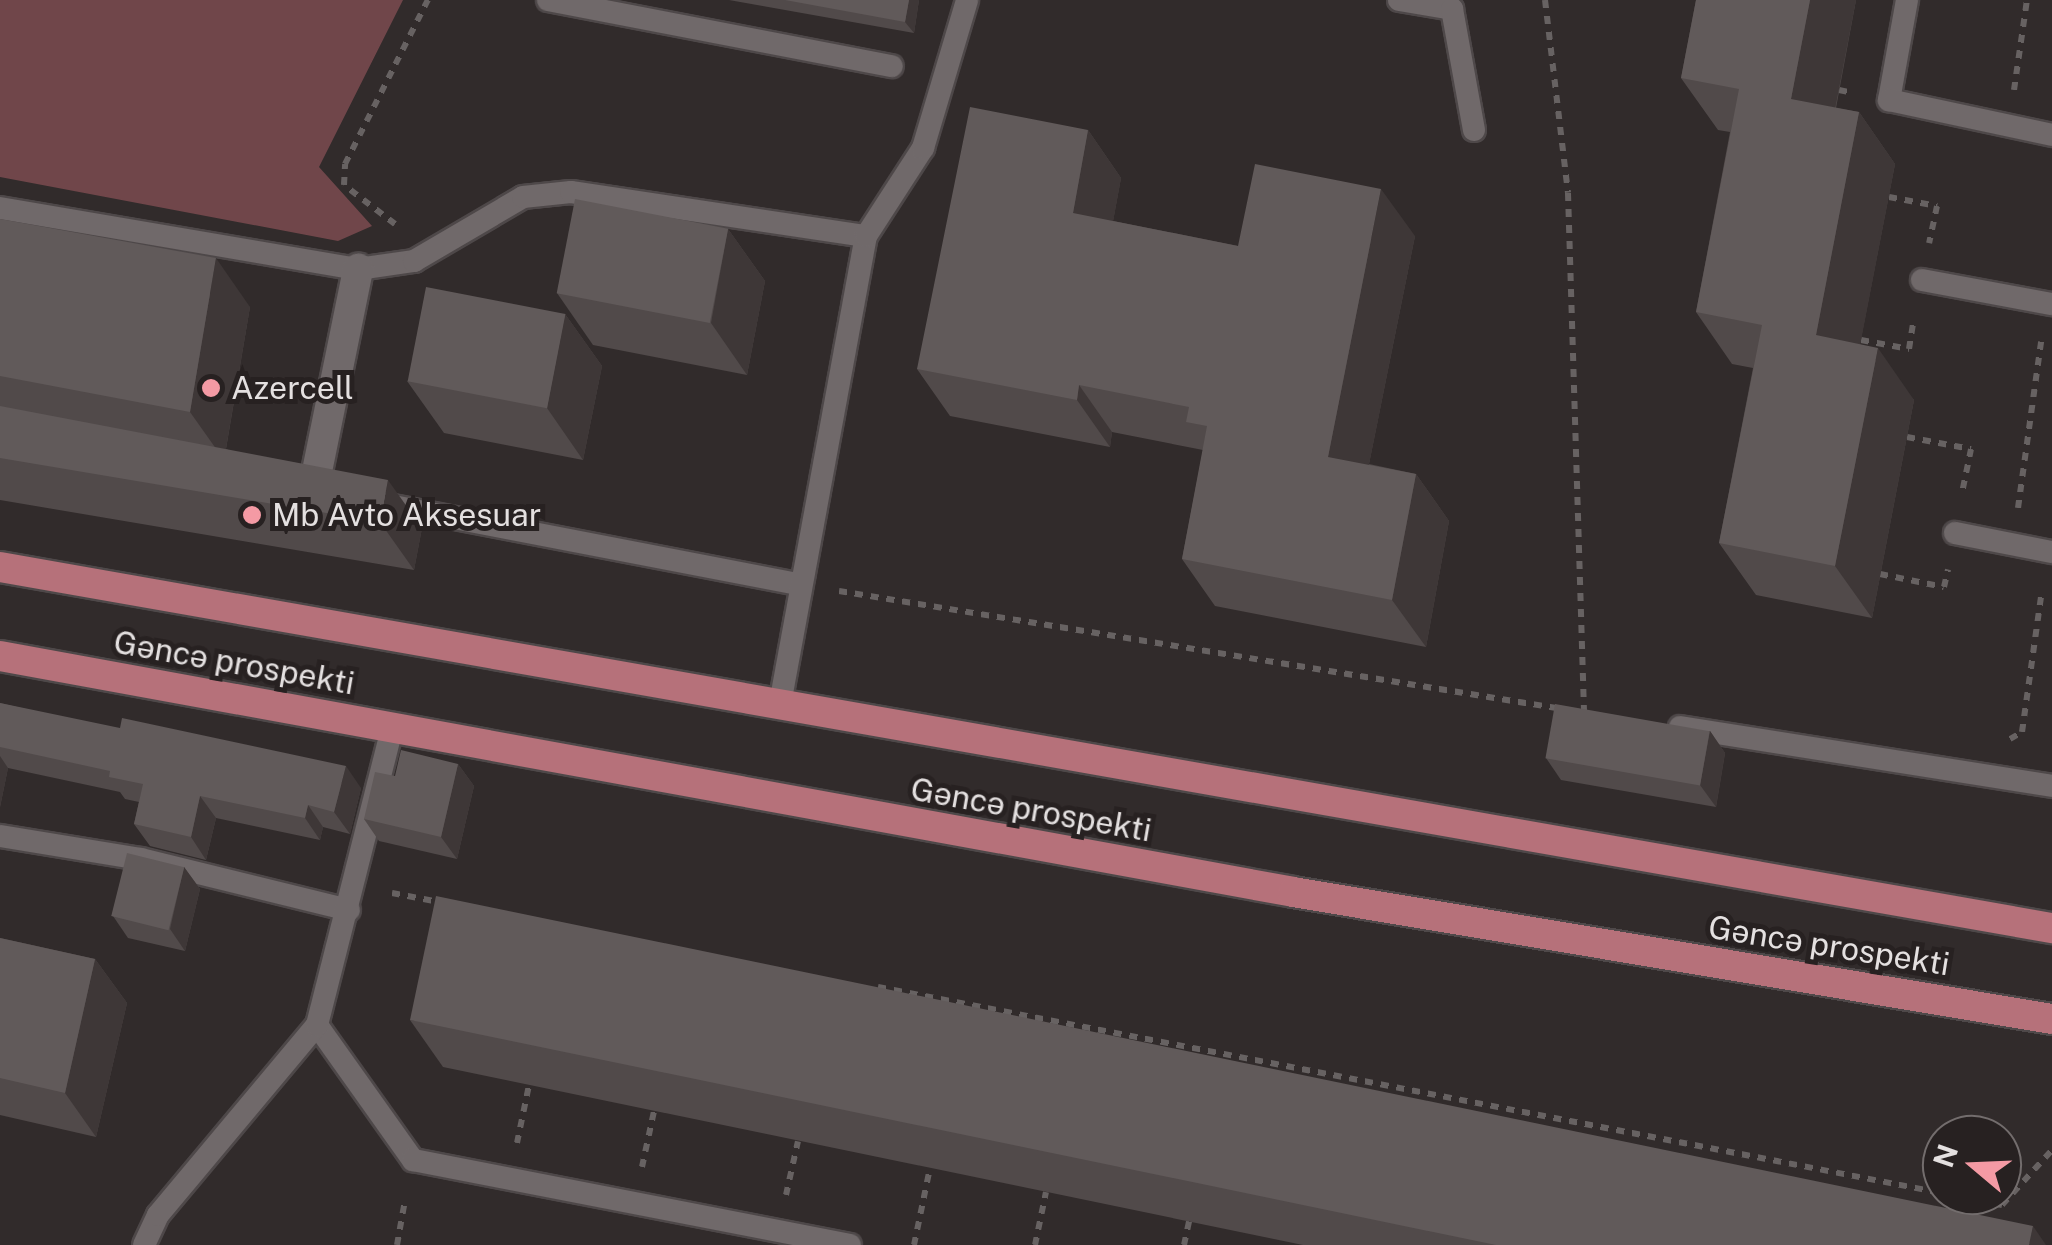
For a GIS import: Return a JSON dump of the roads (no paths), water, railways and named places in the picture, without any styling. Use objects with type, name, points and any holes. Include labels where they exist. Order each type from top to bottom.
[{"type":"main road","name":"Gəncə prospekti","points":[[0,567],[2052,928]]},
{"type":"main road","name":"Gəncə prospekti","points":[[0,656],[1292,892],[2050,1011]]},
{"type":"street","points":[[323,492],[358,269]]},
{"type":"lane","points":[[548,0],[892,66]]},
{"type":"lane","points":[[780,704],[798,584],[866,236],[924,148],[967,0]]},
{"type":"lane","points":[[1399,0],[1452,10],[1474,130]]},
{"type":"lane","points":[[1907,0],[1888,100],[2052,135]]},
{"type":"lane","points":[[0,208],[358,269],[414,261],[523,197],[571,192],[866,236]]},
{"type":"lane","points":[[1922,280],[2049,303]]},
{"type":"lane","points":[[323,492],[798,584]]},
{"type":"lane","points":[[1954,533],[2050,552]]},
{"type":"lane","points":[[1646,722],[2052,786]]},
{"type":"lane","points":[[144,1245],[158,1215],[317,1025],[356,886],[392,728]]},
{"type":"lane","points":[[0,836],[140,859],[349,910]]},
{"type":"lane","points":[[317,1025],[413,1160],[850,1245]]},
{"type":"place","name":"Azercell","points":[[211,388]]},
{"type":"place","name":"Mb Avto Aksesuar","points":[[252,515]]}]
